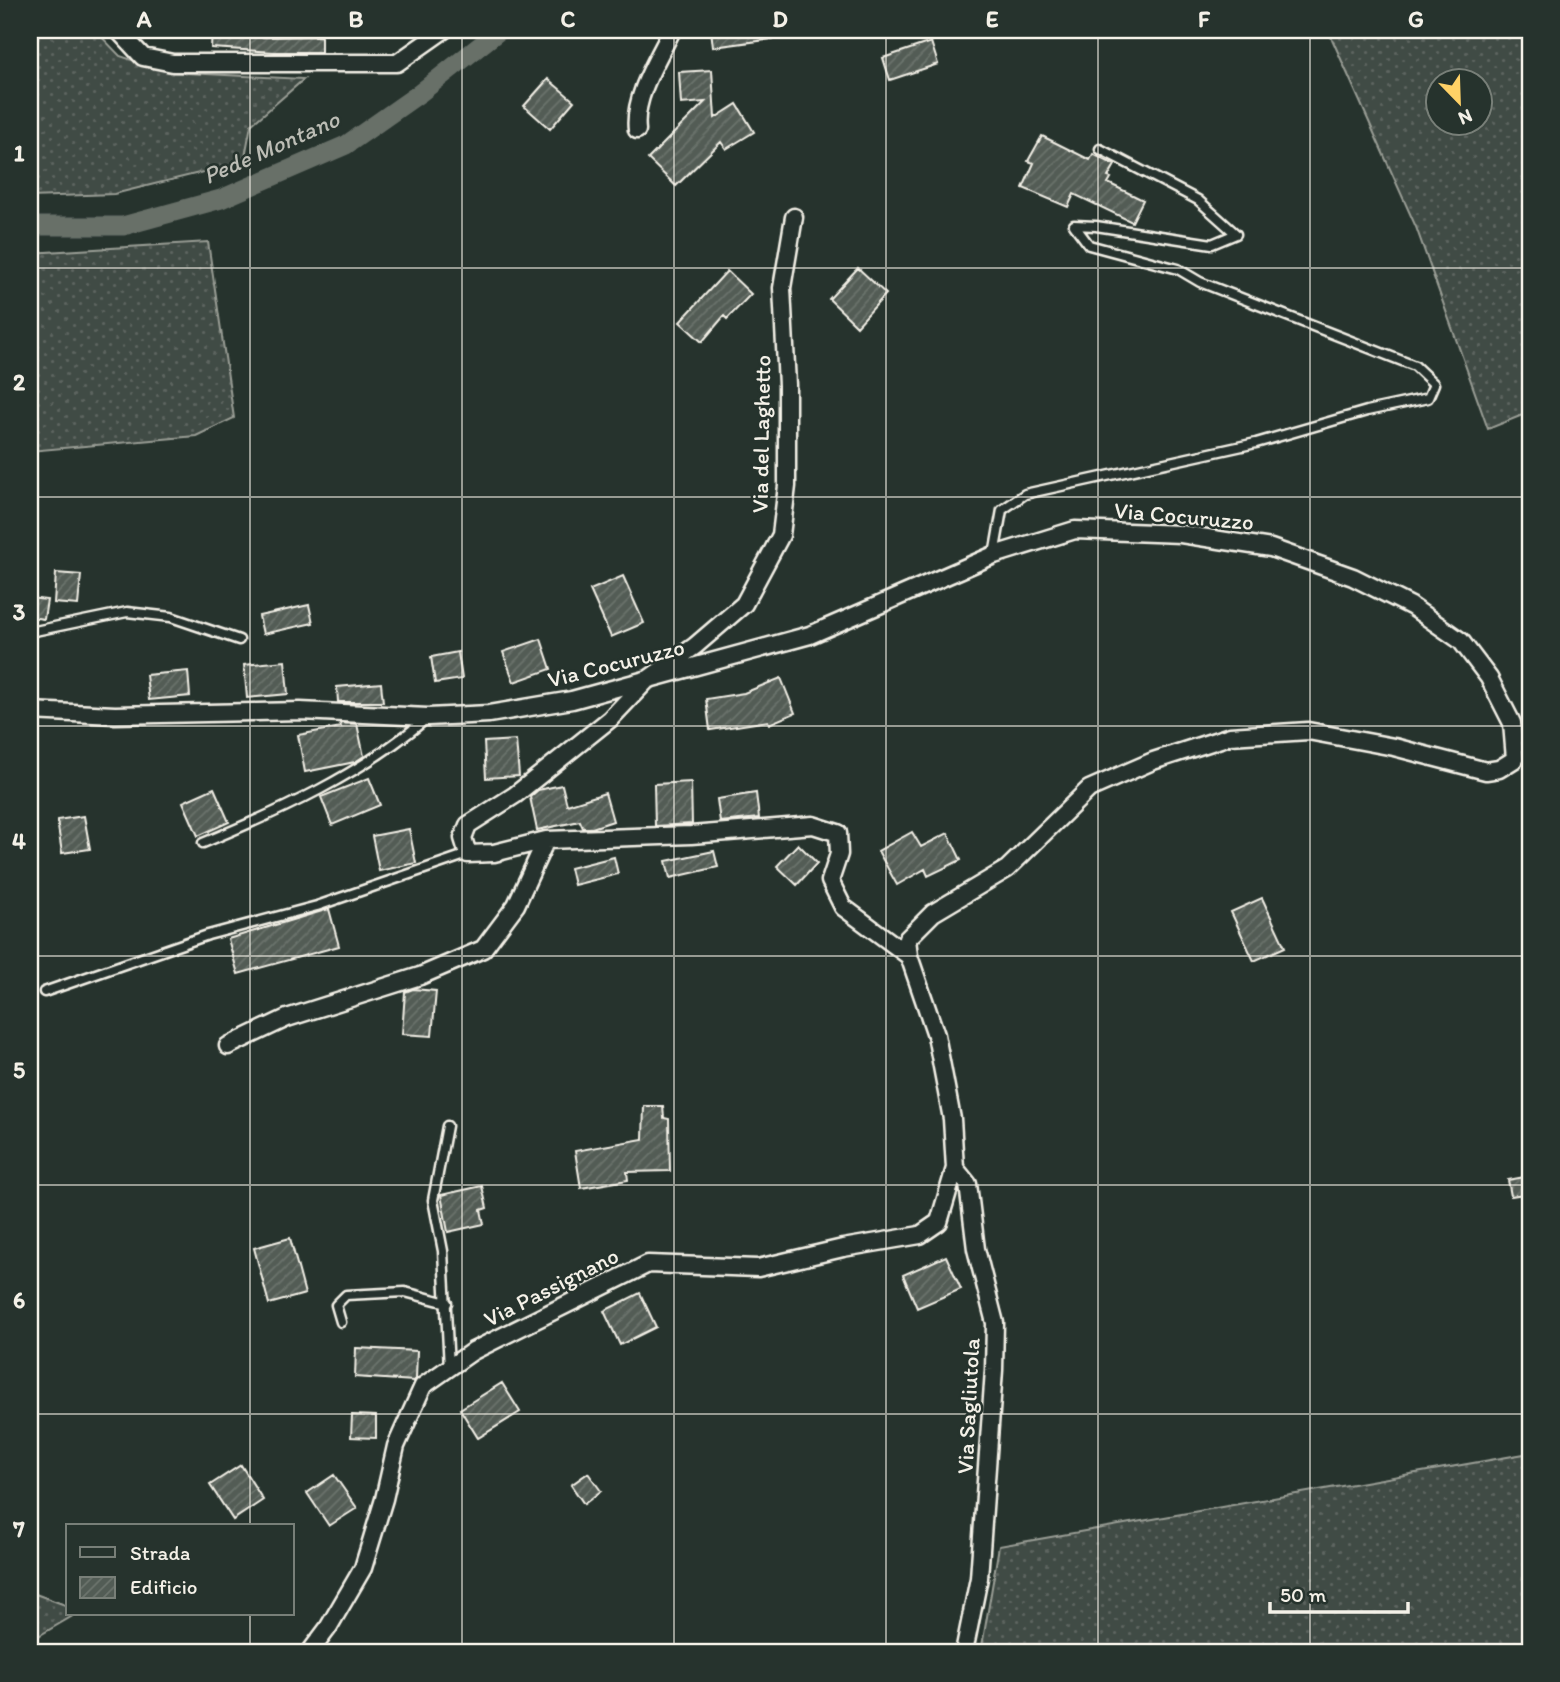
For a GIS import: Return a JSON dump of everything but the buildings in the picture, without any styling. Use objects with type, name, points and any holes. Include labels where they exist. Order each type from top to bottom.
[{"type":"street","points":[[118,30],[143,57],[173,63],[397,63],[444,30]]},
{"type":"street","points":[[637,130],[636,118],[646,84],[672,30]]},
{"type":"street","name":"Via del Laghetto","points":[[647,680],[695,646],[744,604],[781,535],[787,486],[787,385],[782,288],[794,217]]},
{"type":"street","name":"Via Cocuruzzo","points":[[30,711],[115,715],[300,711],[428,717],[489,714],[558,702],[810,635],[994,555],[1075,530],[1181,534],[1271,548],[1353,577],[1411,606],[1461,641],[1489,678],[1512,723],[1522,760],[1486,771],[1394,747],[1308,731],[1230,736],[1153,761],[1089,789],[1007,869],[933,913],[907,939],[909,956]]},
{"type":"street","points":[[647,680],[610,719],[515,795],[468,825],[463,838],[468,854],[494,853],[546,841],[691,835],[813,825],[838,833],[839,854],[830,881],[844,907],[909,956],[936,1035],[952,1119],[955,1168]]},
{"type":"street","points":[[228,1045],[287,1018],[420,976],[483,949],[516,905],[546,841]]},
{"type":"street","name":"Via Passignano","points":[[310,1652],[328,1628],[363,1568],[384,1499],[396,1446],[423,1386],[473,1351],[648,1264],[758,1268],[843,1248],[920,1235],[939,1222],[955,1168]]},
{"type":"street","name":"Via Sagliutola","points":[[955,1168],[968,1184],[976,1250],[995,1323],[979,1578],[964,1652]]},
{"type":"lane","points":[[994,555],[1002,510],[1025,494],[1256,443],[1367,411],[1428,398],[1434,384],[1415,366],[1200,282],[1178,269],[1089,245],[1074,225],[1212,244],[1236,234],[1198,200],[1100,149]]},
{"type":"lane","points":[[30,632],[127,612],[171,617],[239,640]]},
{"type":"lane","points":[[203,843],[255,821],[361,767],[404,738],[428,717]]},
{"type":"lane","points":[[44,992],[208,935],[317,906],[468,854]]},
{"type":"lane","points":[[447,1126],[433,1200],[443,1251],[449,1368]]},
{"type":"lane","points":[[341,1322],[336,1305],[346,1295],[405,1292],[447,1303]]},
{"type":"shaded area","points":[[30,30],[95,30],[120,56],[168,72],[304,79],[251,125],[244,162],[114,194],[30,197]]},
{"type":"shaded area","points":[[1328,30],[1530,30],[1530,412],[1488,429],[1416,227]]},
{"type":"shaded area","points":[[208,242],[234,418],[196,436],[30,451],[30,253]]},
{"type":"shaded area","points":[[1530,1453],[1530,1652],[981,1652],[999,1546]]},
{"type":"shaded area","points":[[30,1592],[66,1605],[66,1616],[73,1616],[30,1641]]},
{"type":"waterway","name":"Pede Montano","points":[[30,226],[123,226],[221,199],[346,145],[420,93],[500,30]]}]
